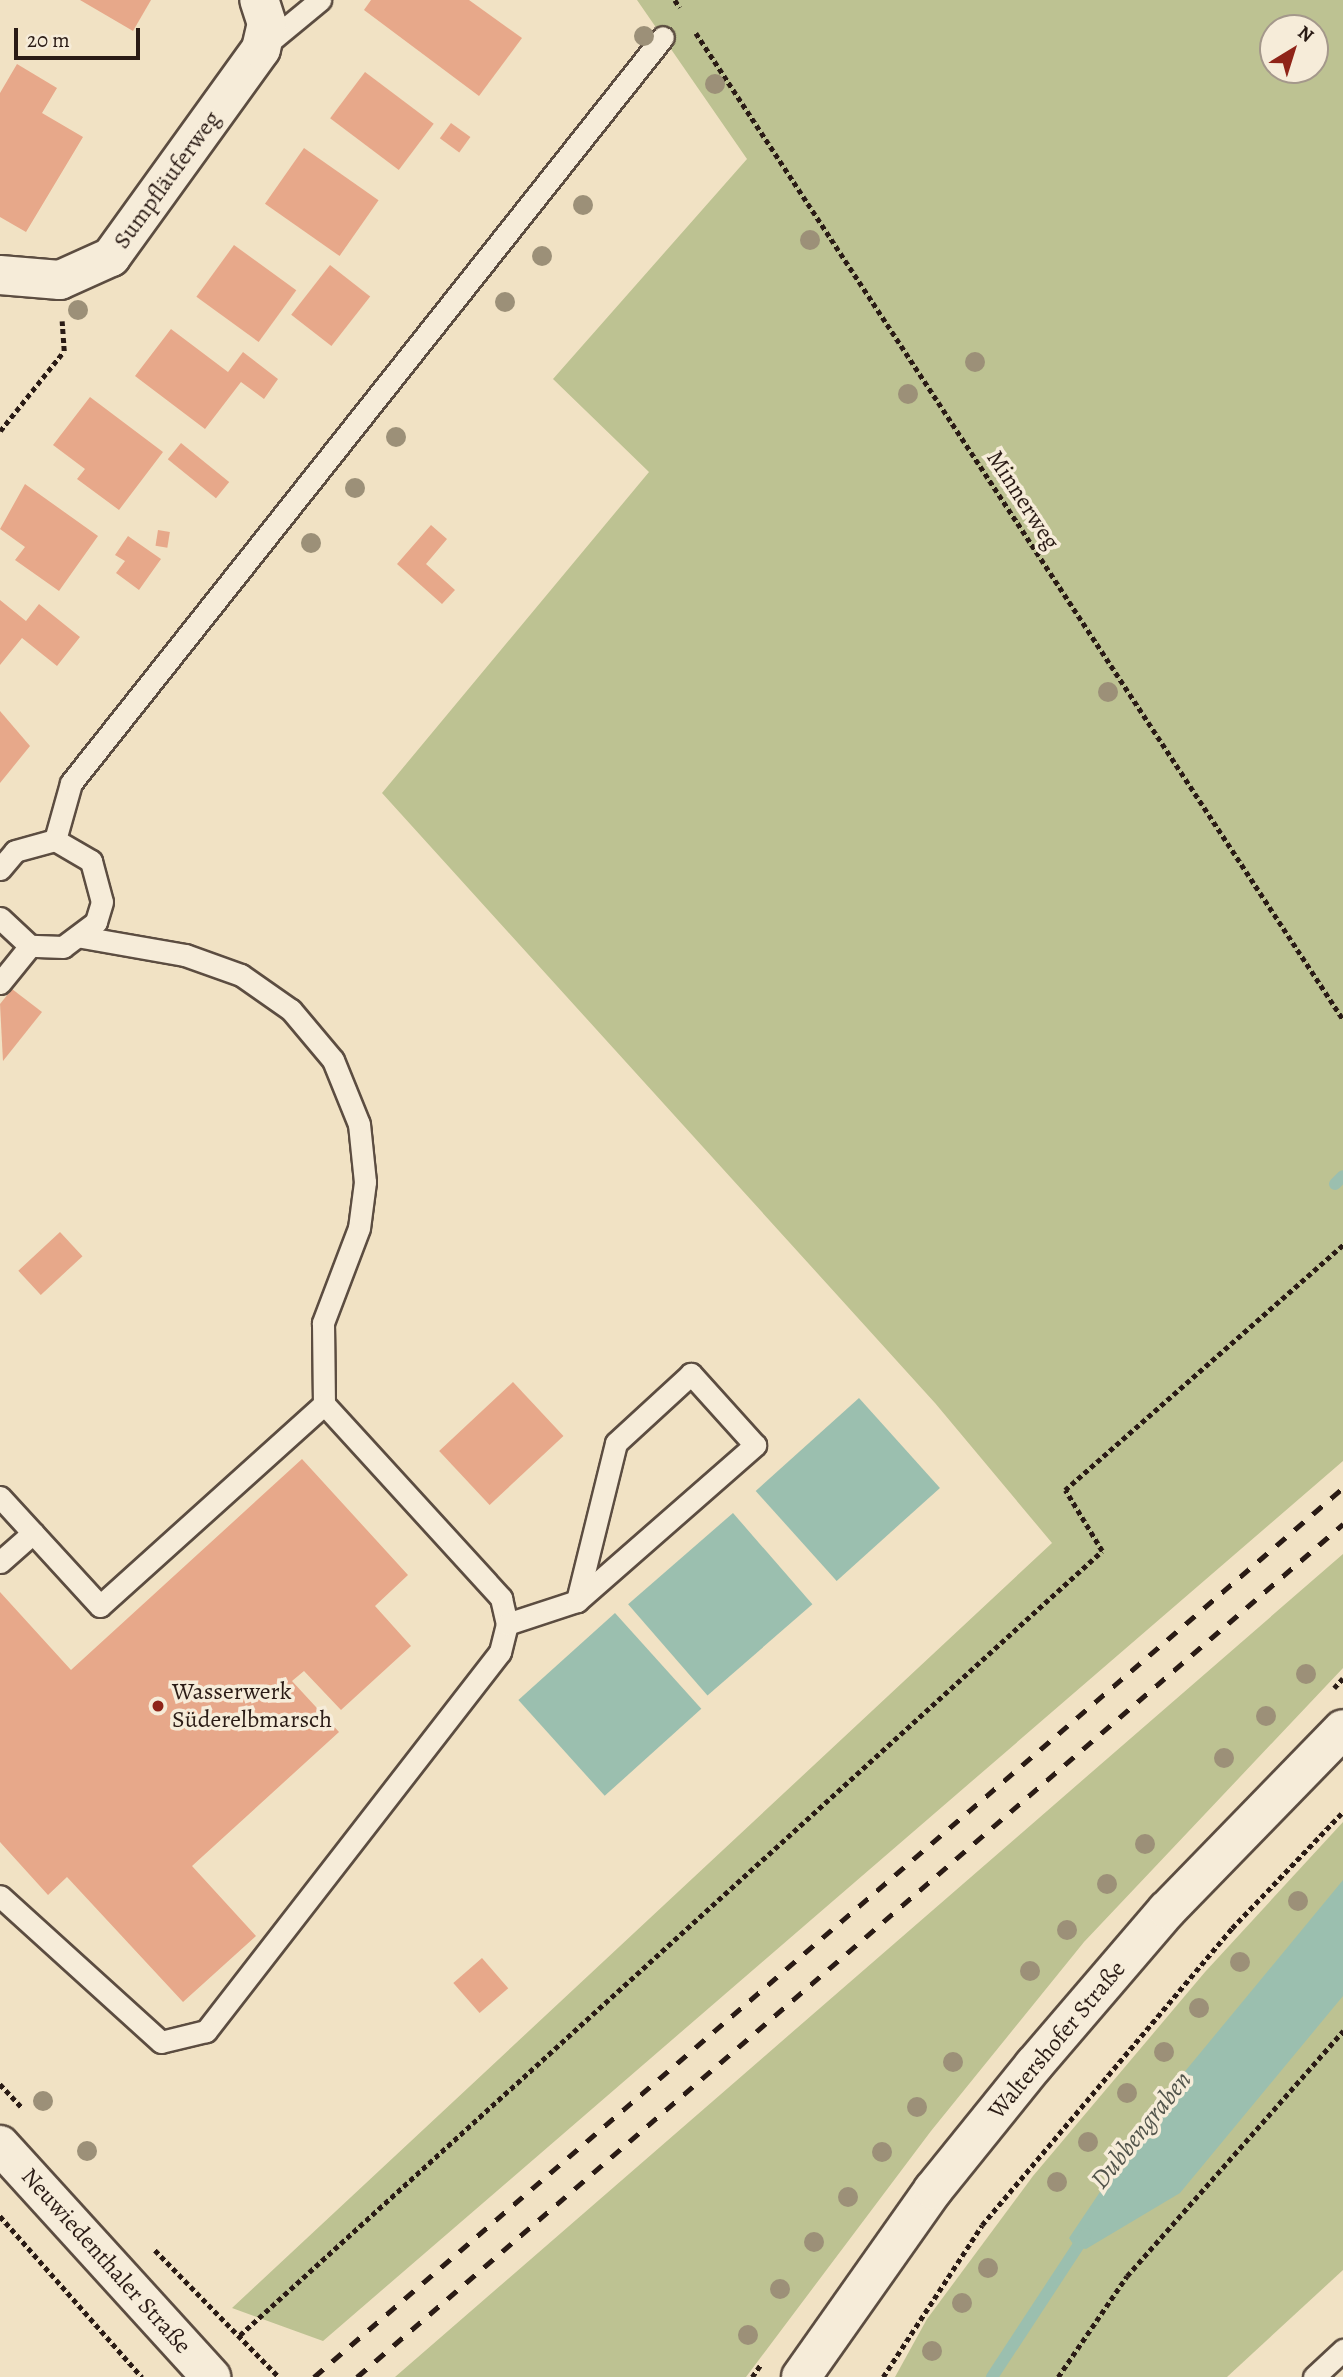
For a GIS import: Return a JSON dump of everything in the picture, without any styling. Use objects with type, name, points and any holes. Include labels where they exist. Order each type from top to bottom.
[{"type":"main road","points":[[259,0],[267,24],[261,49]]},
{"type":"main road","name":"Sumpfläuferweg","points":[[60,281],[111,257],[261,49]]},
{"type":"main road","points":[[0,275],[60,281]]},
{"type":"main road","name":"Waltershofer Straße","points":[[802,2377],[933,2190],[1034,2065],[1167,1910],[1343,1729]]},
{"type":"main road","name":"Neuwiedenthaler Straße","points":[[0,2145],[211,2377]]},
{"type":"lane","points":[[261,49],[320,0]]},
{"type":"lane","points":[[55,841],[71,783],[663,37]]},
{"type":"lane","points":[[0,869],[15,851],[55,841],[91,861],[101,880],[96,922],[82,937],[63,947],[30,946],[0,918]]},
{"type":"lane","points":[[0,1896],[161,2042],[206,2031],[499,1652],[508,1623],[501,1598],[324,1404],[323,1322],[359,1228],[365,1182],[359,1124],[333,1060],[291,1010],[241,975],[186,955],[82,937]]},
{"type":"lane","points":[[0,983],[30,946]]},
{"type":"lane","points":[[508,1623],[576,1601],[755,1445],[691,1374],[616,1443],[576,1601]]},
{"type":"lane","points":[[0,1497],[100,1606],[324,1404]]},
{"type":"lane","points":[[0,1562],[33,1532]]},
{"type":"lane","points":[[1314,2377],[1343,2350]]},
{"type":"path","points":[[675,0],[684,15]]},
{"type":"path","name":"Minnerweg","points":[[692,27],[1343,1018]]},
{"type":"path","points":[[0,431],[64,351],[60,281]]},
{"type":"path","points":[[240,2334],[1102,1551],[1065,1490],[1343,1245]]},
{"type":"path","points":[[883,2377],[982,2225],[1232,1928],[1343,1812]]},
{"type":"path","points":[[1058,2377],[1127,2276],[1343,2031]]},
{"type":"path","points":[[0,2216],[142,2377]]},
{"type":"shaded area","points":[[637,0],[1343,0],[1343,1461],[323,2341],[232,2308],[1052,1543],[935,1403],[382,793],[649,472],[553,379],[747,159]]},
{"type":"shaded area","points":[[859,1398],[940,1488],[837,1581],[756,1491]]},
{"type":"shaded area","points":[[733,1513],[812,1604],[707,1696],[628,1604]]},
{"type":"shaded area","points":[[1343,1554],[1343,1668],[1084,1942],[931,2131],[746,2377],[395,2377]]},
{"type":"shaded area","points":[[615,1613],[701,1709],[605,1796],[518,1700]]},
{"type":"shaded area","points":[[1343,1822],[1343,2270],[1227,2377],[895,2377],[927,2319],[1033,2176],[1205,1972]]},
{"type":"shaded area","points":[[1343,1880],[1343,1996],[1180,2193],[1086,2249],[1075,2247],[1069,2238],[1163,2098]]},
{"type":"building","points":[[80,0],[151,0],[133,31]]},
{"type":"building","points":[[371,0],[469,0],[522,38],[479,96],[364,10]]},
{"type":"building","points":[[17,64],[57,88],[42,113],[83,137],[26,232],[0,217],[0,93]]},
{"type":"building","points":[[365,72],[434,124],[399,170],[330,118]]},
{"type":"building","points":[[451,123],[470,137],[459,152],[440,138]]},
{"type":"building","points":[[304,148],[379,200],[340,256],[265,204]]},
{"type":"building","points":[[234,245],[296,290],[259,342],[196,297]]},
{"type":"building","points":[[330,265],[370,296],[331,346],[291,315]]},
{"type":"building","points":[[171,329],[228,372],[243,352],[278,379],[264,399],[241,382],[205,429],[135,376]]},
{"type":"building","points":[[90,397],[163,452],[119,510],[77,479],[85,469],[53,445]]},
{"type":"building","points":[[181,443],[229,482],[216,498],[168,459]]},
{"type":"building","points":[[25,484],[98,536],[59,591],[15,560],[25,547],[0,529]]},
{"type":"building","points":[[431,525],[447,539],[426,564],[455,590],[442,604],[397,564]]},
{"type":"building","points":[[158,530],[170,532],[167,548],[155,546]]},
{"type":"building","points":[[128,536],[161,559],[139,590],[116,573],[125,561],[115,555]]},
{"type":"building","points":[[0,600],[26,621],[39,604],[80,637],[57,666],[22,638],[0,665]]},
{"type":"building","points":[[0,711],[30,746],[0,783]]},
{"type":"building","points":[[12,989],[42,1012],[3,1061],[0,1004]]},
{"type":"building","points":[[60,1232],[83,1256],[41,1295],[18,1271]]},
{"type":"building","points":[[513,1382],[563,1436],[490,1505],[439,1451]]},
{"type":"building","name":"Wasserwerk Süderelbmarsch","points":[[302,1459],[408,1575],[375,1606],[411,1646],[341,1710],[304,1671],[292,1681],[339,1732],[192,1866],[256,1936],[183,2002],[67,1877],[48,1895],[0,1842],[0,1592],[71,1670]]},
{"type":"building","points":[[482,1958],[508,1988],[480,2013],[453,1983]]},
{"type":"waterway","points":[[1335,1184],[1343,1176]]},
{"type":"waterway","name":"Dubbengraben","points":[[992,2377],[1086,2234]]},
{"type":"railway","points":[[314,2377],[1343,1488]]},
{"type":"railway","points":[[357,2377],[1343,1524]]},
{"type":"place","name":"Wasserwerk Süderelbmarsch","points":[[158,1706]]}]
